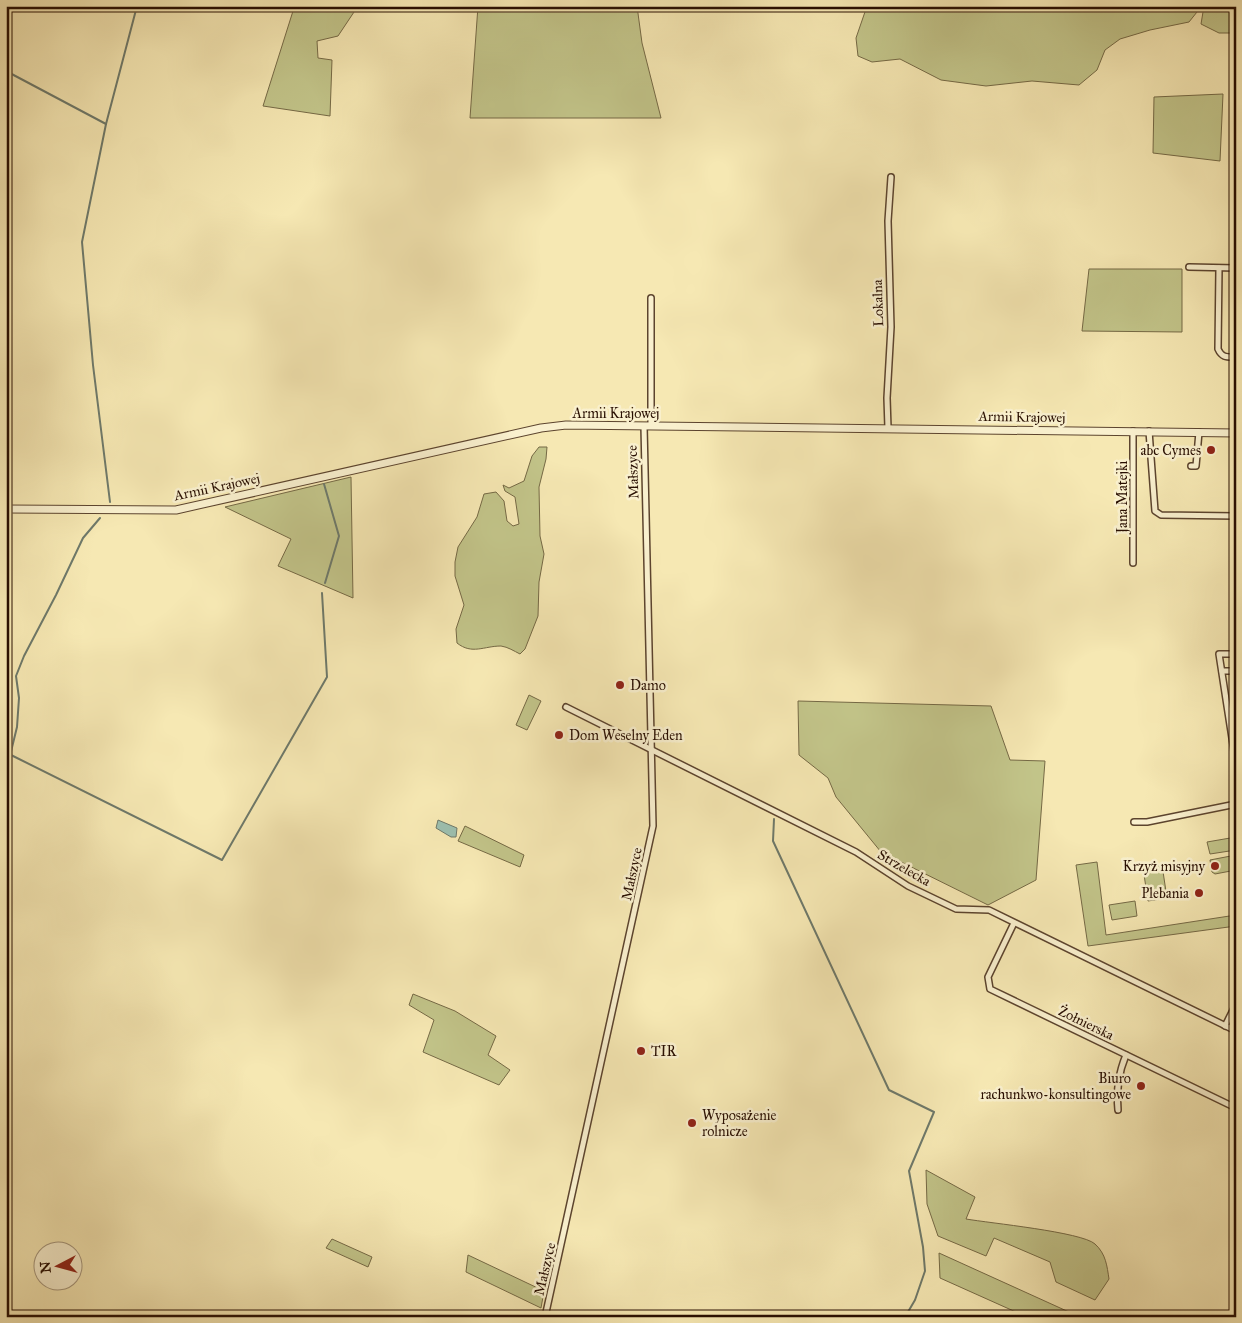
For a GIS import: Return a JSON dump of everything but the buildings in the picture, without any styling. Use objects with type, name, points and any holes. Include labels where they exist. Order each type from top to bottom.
[{"type":"street","name":"Lokalna","points":[[888,428],[887,398],[890,327],[888,222],[891,177]]},
{"type":"street","points":[[1189,267],[1236,268]]},
{"type":"street","points":[[1219,268],[1218,349],[1220,354],[1236,358]]},
{"type":"street","name":"Małszyce","points":[[546,1317],[651,840],[647,426],[651,298]]},
{"type":"street","name":"Armii Krajowej","points":[[6,509],[163,511],[182,509],[553,426],[1236,433]]},
{"type":"street","name":"Jana Matejki","points":[[1133,431],[1133,562]]},
{"type":"street","points":[[1149,432],[1155,511],[1161,515],[1236,516]]},
{"type":"street","points":[[1191,466],[1196,466],[1199,432]]},
{"type":"street","points":[[1236,654],[1219,654],[1236,764]]},
{"type":"street","points":[[1222,671],[1236,671]]},
{"type":"street","name":"Strzelecka","points":[[566,707],[856,852],[908,886],[956,909],[989,910],[1236,1031]]},
{"type":"street","points":[[1134,822],[1147,822],[1236,804]]},
{"type":"street","name":"Żołnierska","points":[[1014,923],[988,977],[990,988],[1236,1108]]},
{"type":"street","points":[[1225,1026],[1236,1004]]},
{"type":"street","points":[[1118,1110],[1117,1085],[1126,1055]]},
{"type":"green space","points":[[311,6],[358,6],[338,36],[317,41],[318,58],[332,60],[330,116],[263,106],[293,11]]},
{"type":"green space","points":[[478,6],[637,6],[642,43],[661,118],[470,118]]},
{"type":"green space","points":[[867,6],[1195,6],[1197,12],[1189,22],[1150,30],[1120,39],[1105,50],[1097,70],[1079,85],[1032,81],[986,86],[941,80],[900,59],[872,62],[858,56],[856,38]]},
{"type":"green space","points":[[1204,6],[1236,6],[1236,33],[1219,33],[1201,24]]},
{"type":"green space","points":[[1223,94],[1220,161],[1153,153],[1154,97]]},
{"type":"green space","points":[[1089,269],[1182,269],[1182,332],[1082,331]]},
{"type":"green space","points":[[539,447],[547,447],[539,487],[540,536],[544,554],[539,582],[538,616],[525,649],[520,654],[501,646],[478,649],[462,647],[457,643],[456,629],[464,605],[455,576],[458,547],[477,517],[484,494],[496,492],[504,501],[507,521],[513,526],[519,524],[515,497],[505,491],[503,485],[509,488],[524,481],[532,456]]},
{"type":"green space","points":[[351,477],[353,598],[278,566],[291,539],[225,507]]},
{"type":"green space","points":[[529,695],[541,701],[527,730],[516,725]]},
{"type":"green space","points":[[798,701],[991,706],[1010,760],[1045,761],[1036,880],[988,905],[881,852],[836,797],[828,778],[799,755]]},
{"type":"green space","points":[[465,826],[524,855],[520,867],[458,841]]},
{"type":"green space","points":[[1236,837],[1236,850],[1210,854],[1207,842]]},
{"type":"green space","points":[[1236,855],[1236,870],[1215,874],[1212,872],[1210,860]]},
{"type":"green space","points":[[1097,862],[1106,935],[1236,915],[1236,926],[1088,946],[1076,865]]},
{"type":"green space","points":[[1162,865],[1167,898],[1148,901],[1143,868]]},
{"type":"green space","points":[[1135,901],[1137,916],[1112,920],[1109,905]]},
{"type":"green space","points":[[413,994],[455,1011],[496,1036],[488,1055],[510,1070],[499,1085],[423,1052],[434,1020],[409,1005]]},
{"type":"green space","points":[[926,1170],[975,1197],[966,1219],[1055,1232],[1087,1240],[1095,1244],[1104,1256],[1109,1279],[1095,1300],[1056,1282],[1050,1262],[994,1238],[986,1256],[938,1236],[927,1204]]},
{"type":"green space","points":[[332,1239],[372,1257],[368,1267],[326,1248]]},
{"type":"green space","points":[[939,1253],[1080,1317],[1027,1317],[940,1278]]},
{"type":"green space","points":[[468,1255],[544,1291],[541,1308],[466,1272]]},
{"type":"shaded area","points":[[438,820],[457,828],[456,837],[451,837],[436,828]]},
{"type":"waterway","points":[[110,502],[93,365],[82,242],[106,124],[137,6]]},
{"type":"waterway","points":[[274,6],[282,10]]},
{"type":"waterway","points":[[6,71],[106,124]]},
{"type":"waterway","points":[[324,484],[339,536],[325,583]]},
{"type":"waterway","points":[[6,772],[17,727],[19,698],[16,676],[24,656],[83,538],[100,518]]},
{"type":"waterway","points":[[11,755],[222,860],[327,677],[322,593]]},
{"type":"waterway","points":[[774,819],[773,841],[889,1090],[934,1112],[909,1171],[923,1247],[925,1271],[915,1300],[905,1317]]},
{"type":"place","name":"abc Cymes","points":[[1211,450]]},
{"type":"place","name":"Damo","points":[[620,685]]},
{"type":"place","name":"Dom Weselny Eden","points":[[559,735]]},
{"type":"place","name":"Krzyż misyjny","points":[[1215,866]]},
{"type":"place","name":"Plebania","points":[[1199,893]]},
{"type":"place","name":"TIR","points":[[641,1051]]},
{"type":"place","name":"Biuro rachunkwo-konsultingowe","points":[[1141,1086]]},
{"type":"place","name":"Wyposażenie rolnicze","points":[[692,1123]]}]
